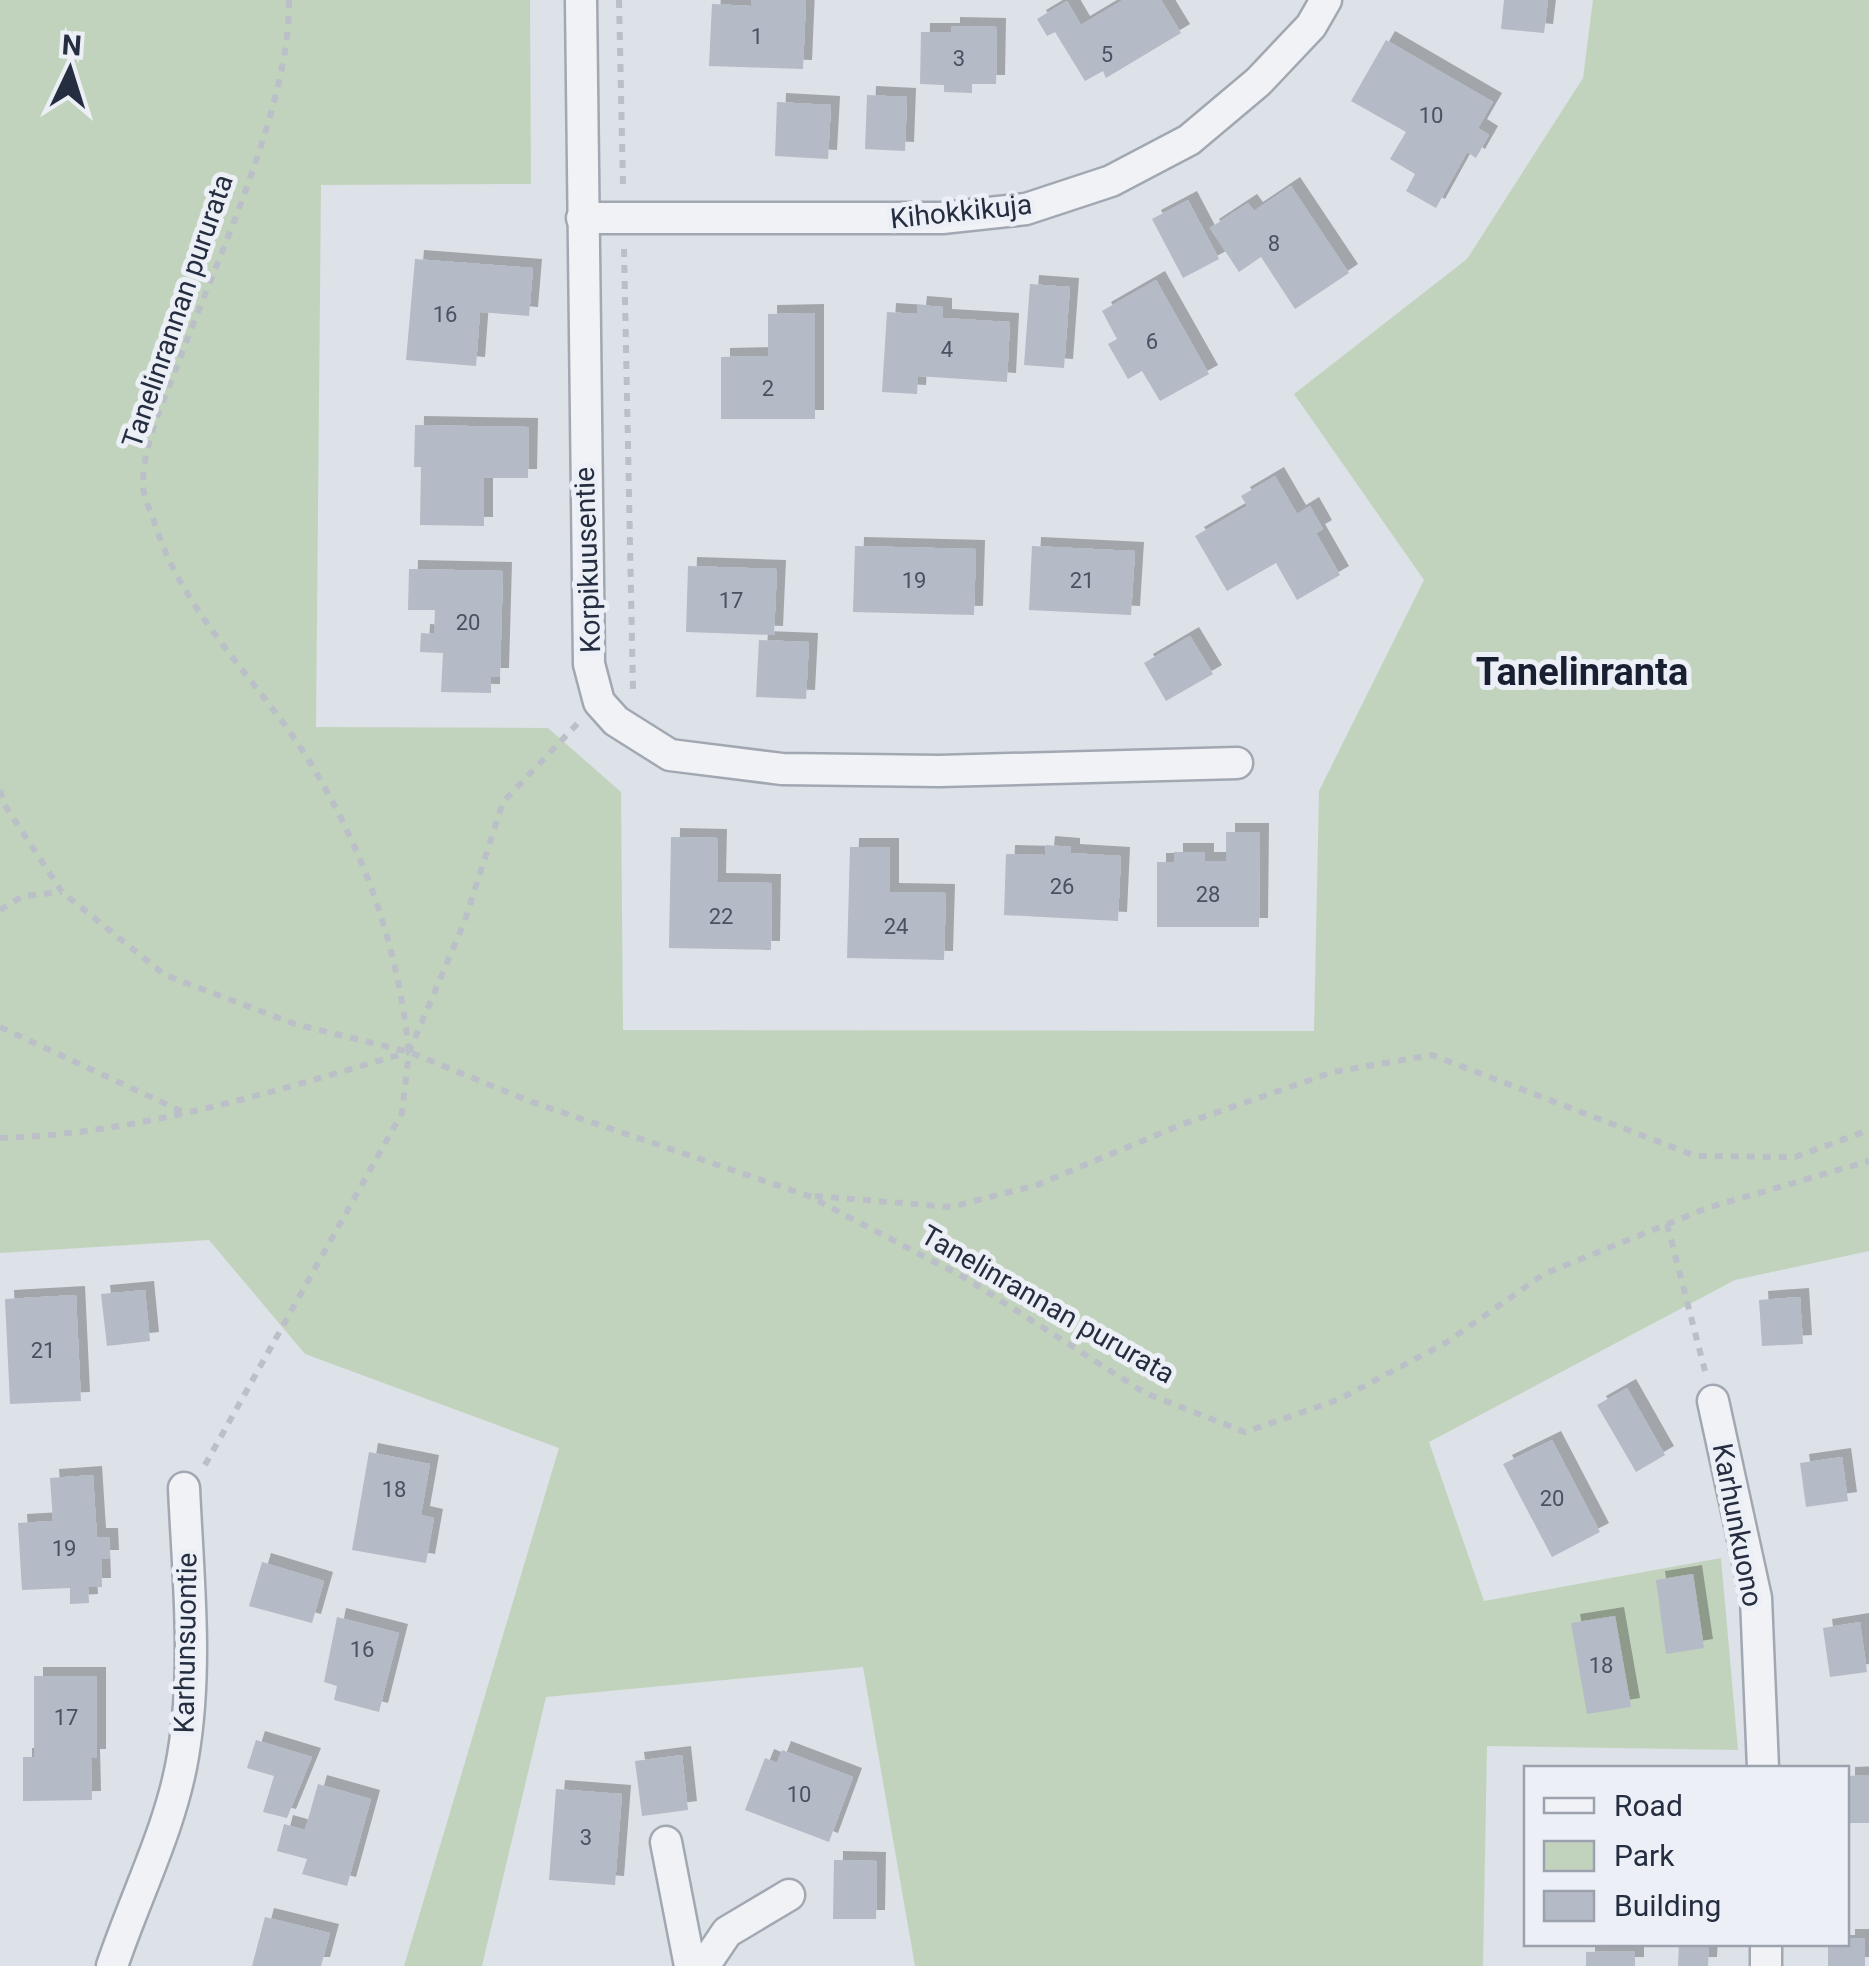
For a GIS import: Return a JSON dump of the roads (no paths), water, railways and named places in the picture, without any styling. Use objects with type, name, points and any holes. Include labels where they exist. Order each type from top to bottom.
[{"type":"street","name":"Korpikuusentie","points":[[581,0],[589,664],[599,702],[634,732],[670,755],[782,770],[940,771],[1237,764]]},
{"type":"street","name":"Kihokkikuja","points":[[582,218],[942,218],[1026,209],[1111,181],[1189,140],[1271,68],[1311,26],[1326,0]]},
{"type":"street","name":"Karhunkuono","points":[[1713,1401],[1756,1598],[1763,1766]]},
{"type":"street","name":"Karhunsuontie","points":[[112,1966],[170,1810],[183,1758],[190,1692],[184,1488]]},
{"type":"street","points":[[666,1842],[690,1966]]},
{"type":"street","points":[[704,1966],[727,1932],[789,1895]]},
{"type":"district","name":"Tanelinranta","points":[[1582,672]]}]
